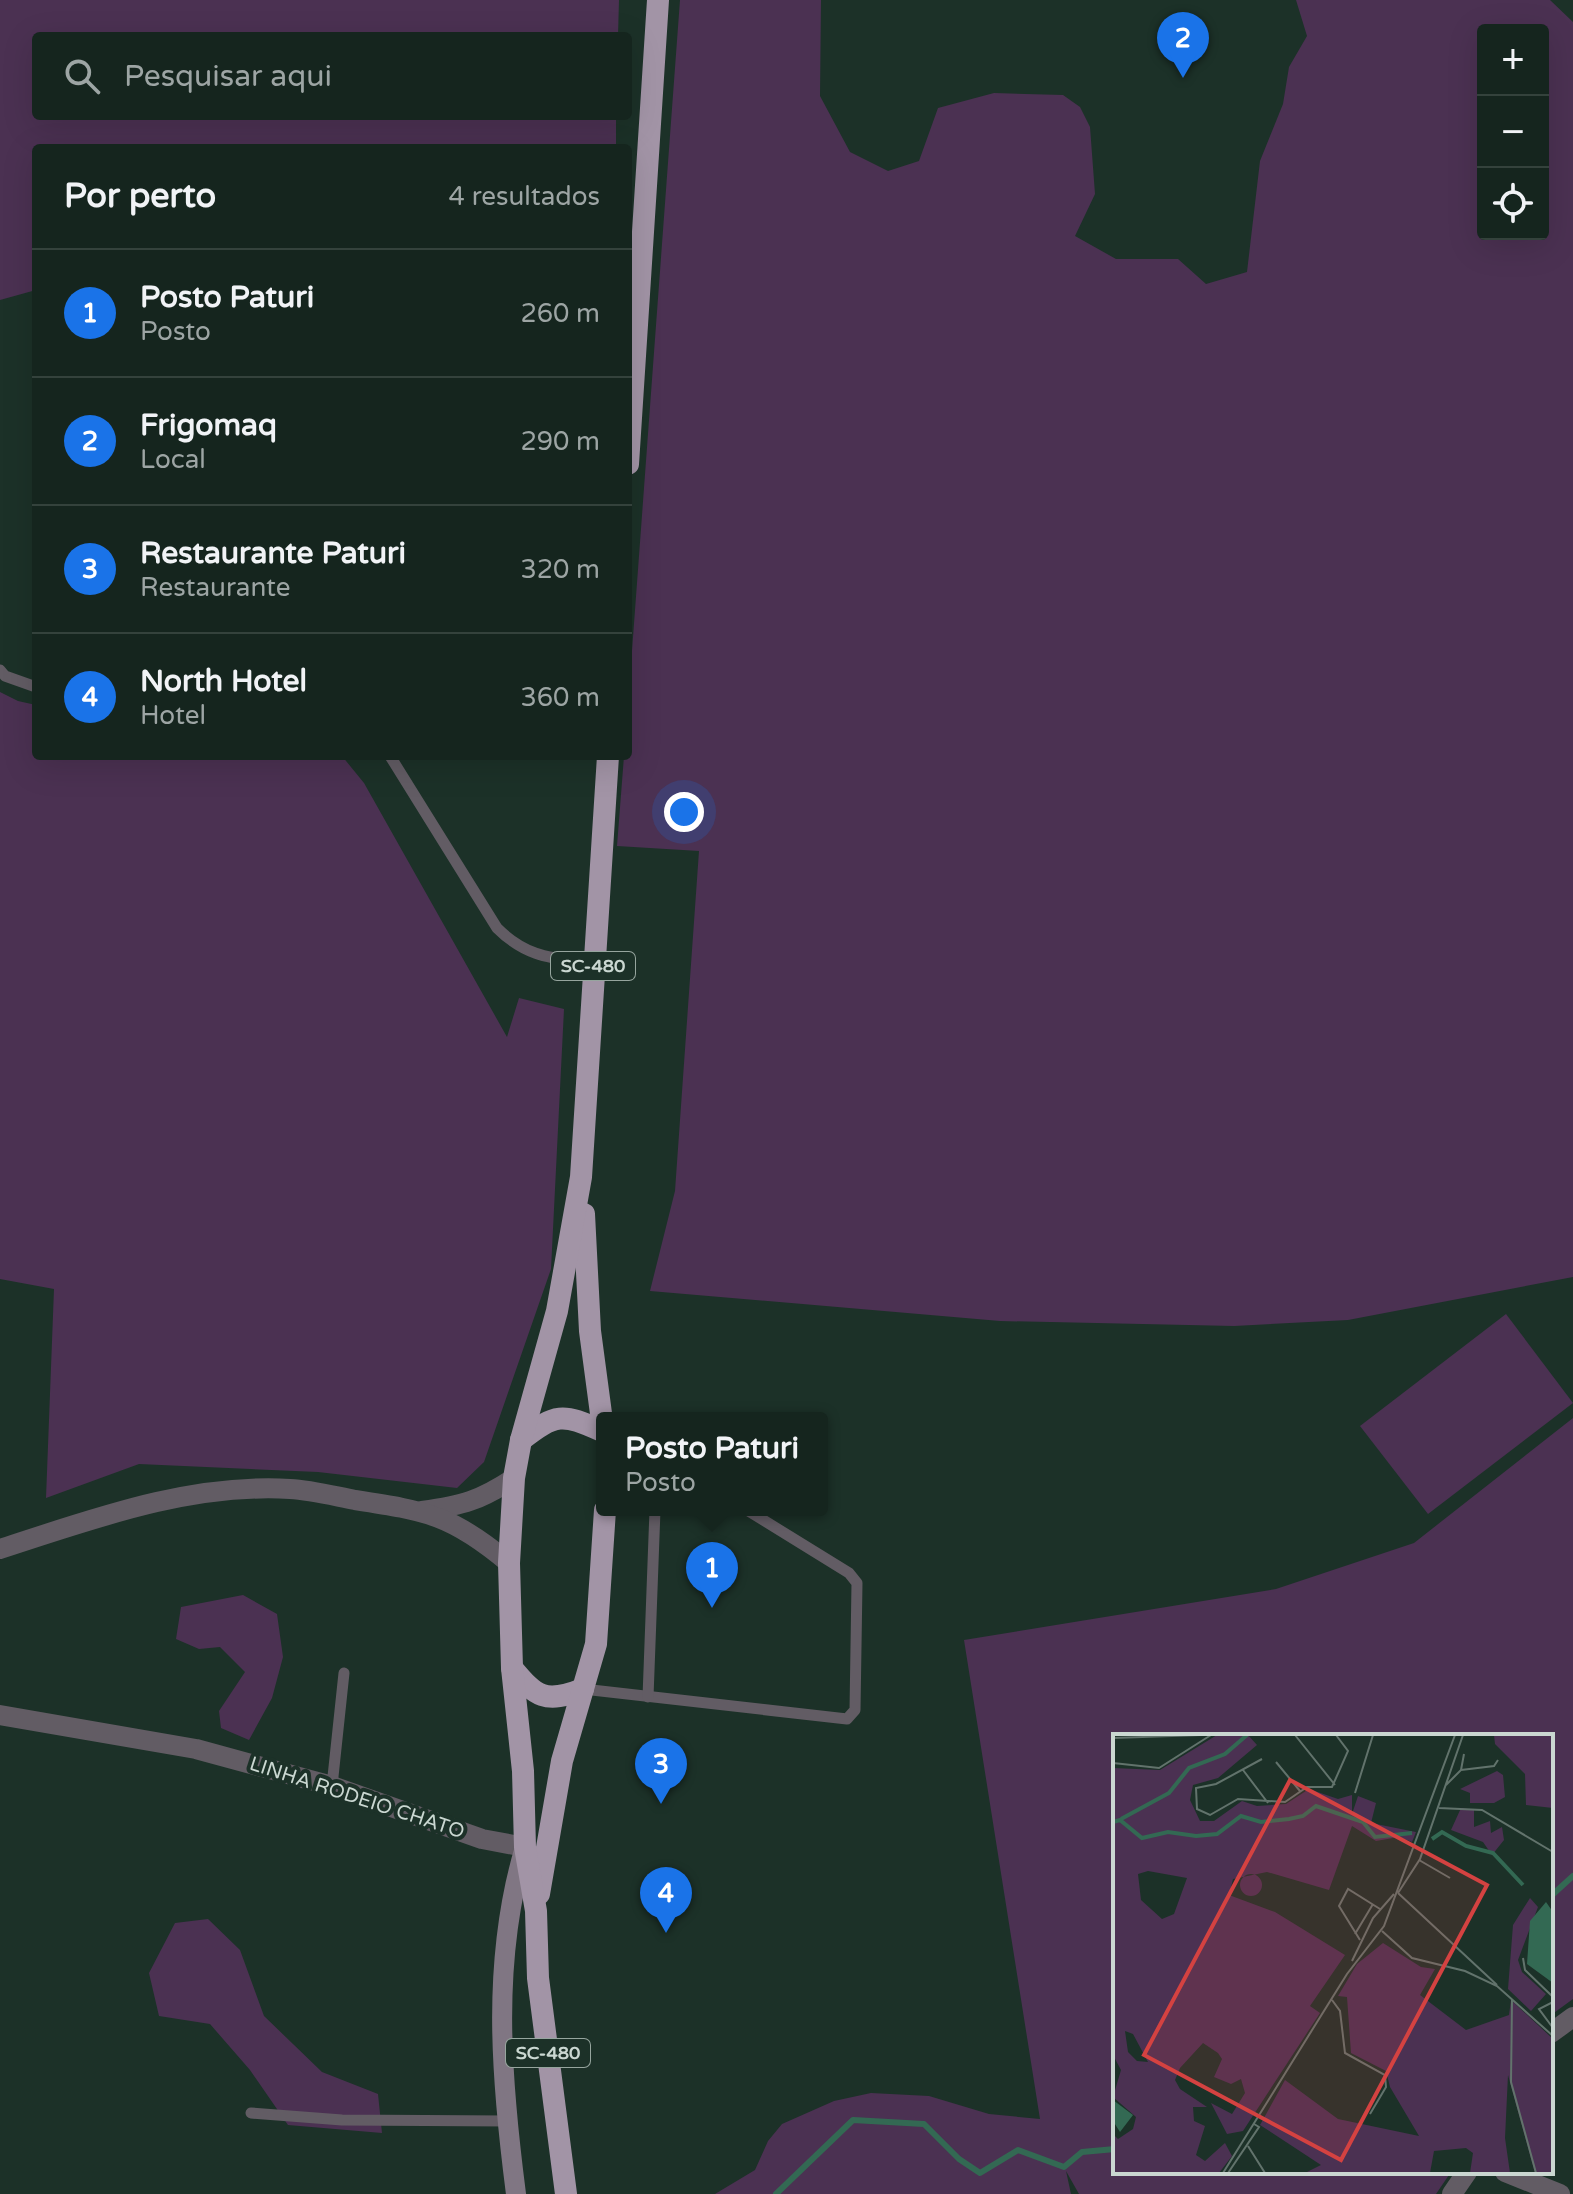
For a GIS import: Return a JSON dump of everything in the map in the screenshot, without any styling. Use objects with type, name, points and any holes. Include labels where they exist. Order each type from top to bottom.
[{"type":"highway","points":[[632,402],[658,0]]},
{"type":"highway","name":"SC-480","points":[[601,1412],[590,1331],[581,1177],[608,760]]},
{"type":"highway","name":"SC-480","points":[[566,2194],[538,1978],[536,1911],[525,1847],[523,1771],[512,1668],[509,1563],[514,1478],[521,1440],[557,1311],[581,1177]]},
{"type":"highway","points":[[521,1440],[543,1423],[563,1417],[596,1429]]},
{"type":"highway","name":"SC-480","points":[[536,1911],[562,1761],[596,1644],[605,1516]]},
{"type":"highway","points":[[512,1668],[529,1688],[546,1698],[562,1697],[583,1689]]},
{"type":"main road","points":[[516,2194],[501,2046],[504,1944],[525,1847]]},
{"type":"street","points":[[422,1511],[464,1504],[484,1497],[514,1478]]},
{"type":"street","points":[[0,1549],[119,1510],[224,1490],[290,1489],[422,1511],[459,1525],[509,1563]]},
{"type":"street","name":"LINHA RODEIO CHATO","points":[[0,1715],[196,1749],[332,1786],[482,1839],[525,1847]]},
{"type":"street","points":[[1553,2032],[1573,2017]]},
{"type":"street","points":[[1452,2194],[1466,2174]]},
{"type":"street","points":[[1510,2174],[1560,2194]]},
{"type":"lane","points":[[0,670],[5,676],[32,686]]},
{"type":"lane","points":[[392,760],[497,928],[513,944],[533,954],[593,964]]},
{"type":"lane","points":[[648,1697],[655,1516]]},
{"type":"lane","points":[[583,1689],[847,1719],[853,1716],[857,1583],[849,1573],[757,1516]]},
{"type":"lane","points":[[332,1786],[344,1673]]},
{"type":"lane","points":[[251,2113],[342,2120],[507,2121]]},
{"type":"shaded area","points":[[0,0],[619,0],[618,32],[32,32],[32,120],[616,120],[616,144],[32,144],[32,291],[0,300]]},
{"type":"shaded area","points":[[680,0],[821,0],[820,96],[850,152],[888,171],[919,161],[938,108],[994,93],[1063,95],[1080,107],[1090,127],[1095,194],[1075,236],[1116,259],[1178,259],[1206,284],[1247,272],[1260,161],[1283,104],[1289,67],[1307,36],[1296,0],[1550,0],[1573,22],[1573,1277],[1348,1320],[1234,1326],[1000,1321],[650,1291],[675,1191],[699,851],[617,846],[624,760],[632,760],[632,651]]},
{"type":"shaded area","points":[[0,692],[32,704],[32,760],[345,760],[364,783],[507,1037],[519,998],[564,1009],[551,1269],[484,1462],[457,1488],[318,1472],[139,1464],[46,1498],[54,1289],[0,1279]]},
{"type":"shaded area","points":[[1506,1314],[1573,1403],[1428,1514],[1360,1426]]},
{"type":"shaded area","points":[[1573,1418],[1573,1999],[1553,2014],[1553,1734],[1113,1734],[1113,2174],[1450,2174],[1436,2194],[1079,2194],[1066,2171],[1071,2194],[715,2194],[755,2170],[768,2141],[782,2124],[834,2101],[871,2093],[929,2096],[989,2114],[1040,2119],[964,1640],[1276,1589],[1414,1543]]},
{"type":"shaded area","points":[[243,1595],[277,1614],[283,1657],[272,1698],[249,1740],[221,1728],[219,1711],[245,1672],[220,1647],[199,1649],[176,1639],[181,1607]]},
{"type":"shaded area","points":[[208,1919],[240,1950],[264,2016],[322,2072],[378,2094],[382,2133],[288,2125],[250,2070],[210,2024],[159,2016],[149,1973],[175,1923]]},
{"type":"waterway","points":[[1553,1894],[1573,1876]]},
{"type":"waterway","points":[[776,2194],[853,2120],[924,2124],[959,2159],[980,2173],[1018,2150],[1064,2167],[1082,2152],[1113,2149]]},
{"type":"place","name":"Frigomaq","points":[[1183,78]]},
{"type":"place","name":"Posto Paturi","points":[[712,1608]]},
{"type":"place","name":"Restaurante Paturi","points":[[661,1804]]},
{"type":"place","name":"North Hotel","points":[[666,1933]]}]
